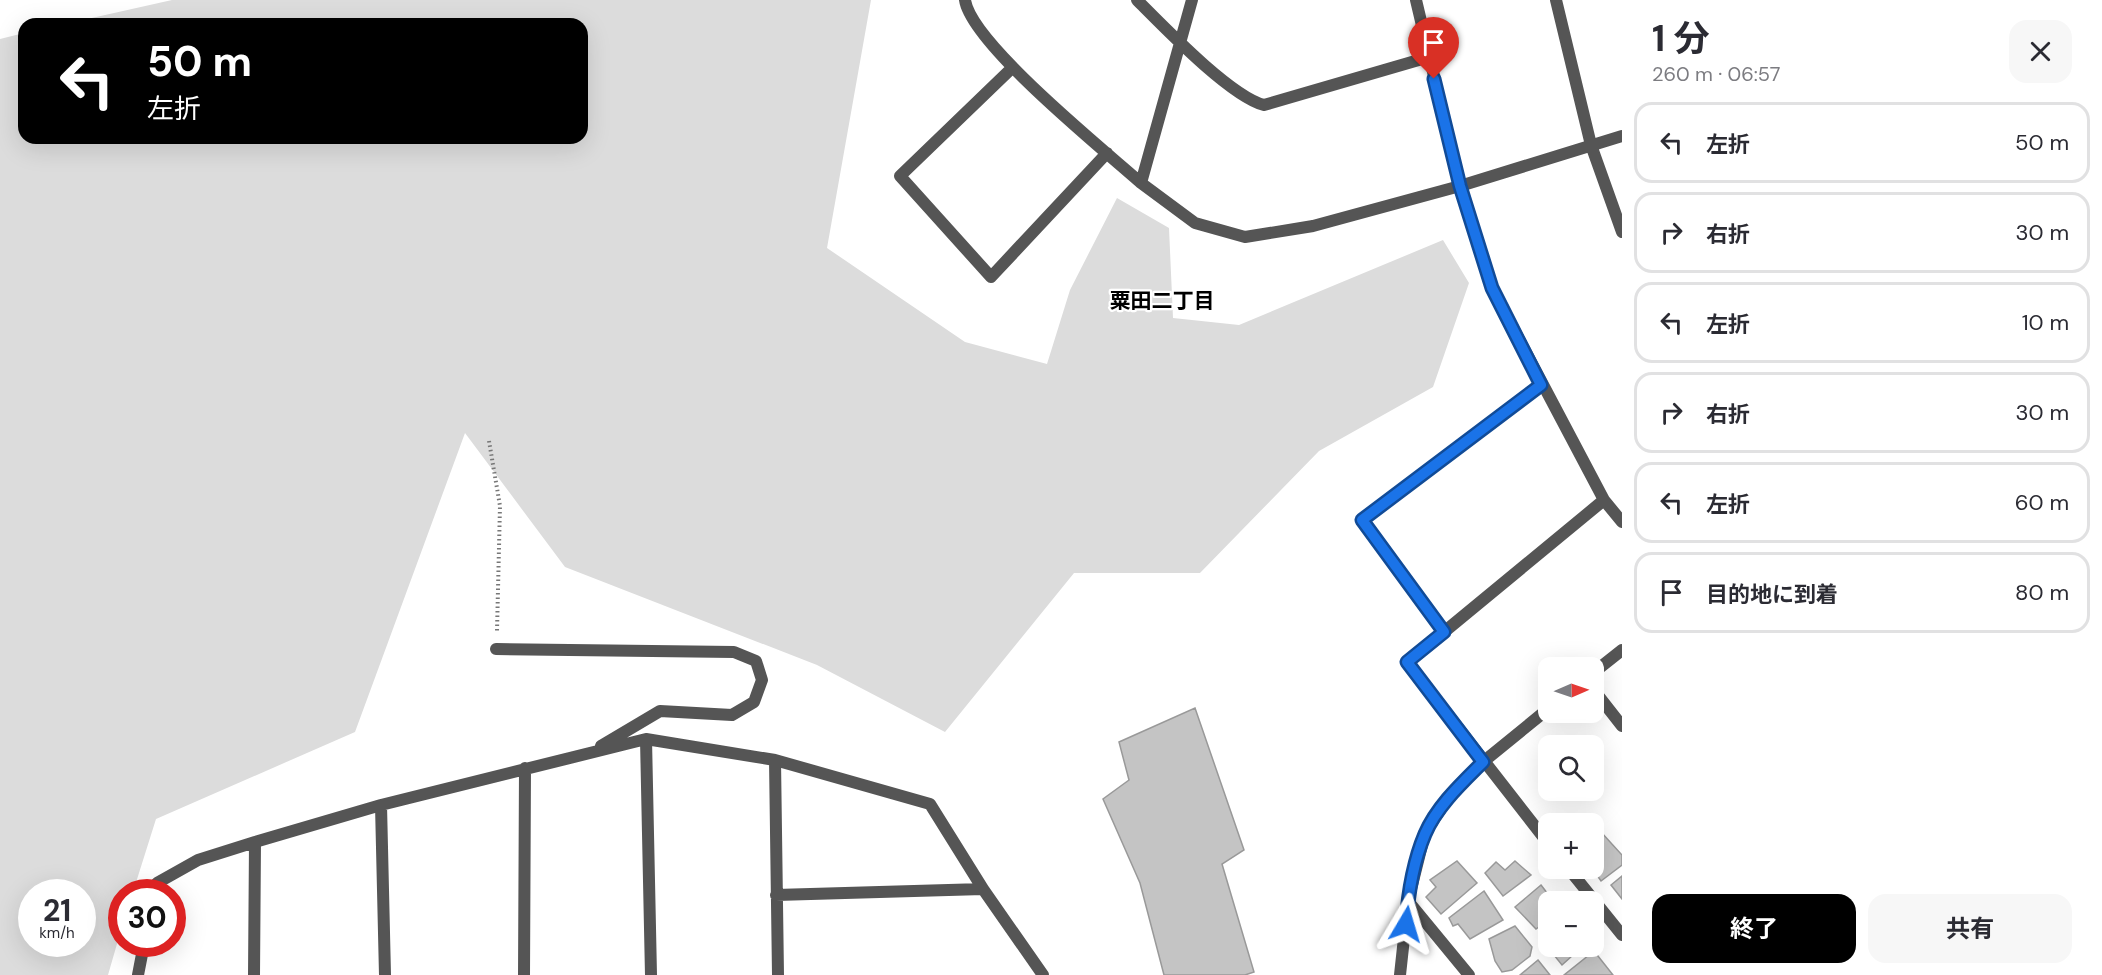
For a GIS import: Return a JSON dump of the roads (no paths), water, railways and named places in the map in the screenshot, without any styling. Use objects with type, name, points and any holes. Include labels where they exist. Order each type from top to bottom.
[{"type":"street","points":[[965,0],[967,13],[1012,68],[1142,183],[1195,223],[1245,237],[1313,226],[1460,186],[1622,136]]},
{"type":"street","points":[[1137,0],[1180,42],[1248,101],[1264,105],[1429,57]]},
{"type":"street","points":[[1142,183],[1192,0]]},
{"type":"street","points":[[1416,0],[1460,186],[1492,288],[1541,385],[1604,500],[1622,522]]},
{"type":"street","points":[[1556,0],[1591,145],[1622,232]]},
{"type":"street","points":[[1012,68],[900,176],[991,277],[1107,153]]},
{"type":"street","points":[[1444,632],[1362,520],[1541,385]]},
{"type":"street","points":[[1538,831],[1407,662],[1604,500]]},
{"type":"street","points":[[496,649],[734,652],[756,661],[762,680],[754,702],[732,715],[660,711],[589,753]]},
{"type":"street","points":[[1604,664],[1622,650]]},
{"type":"street","points":[[1604,703],[1622,726]]},
{"type":"street","points":[[1400,975],[1408,901],[1425,833],[1453,791],[1483,762],[1538,718]]},
{"type":"street","points":[[646,740],[651,975]]},
{"type":"street","points":[[164,879],[198,860],[381,805],[646,740],[776,760],[930,804],[983,889],[1043,975]]},
{"type":"street","points":[[776,760],[778,975]]},
{"type":"street","points":[[524,975],[525,768]]},
{"type":"street","points":[[381,805],[385,975]]},
{"type":"street","points":[[254,975],[255,842]]},
{"type":"street","points":[[1577,879],[1622,935]]},
{"type":"street","points":[[776,895],[983,889]]},
{"type":"street","points":[[1408,901],[1469,975]]},
{"type":"street","points":[[138,975],[141,957]]},
{"type":"district","name":"粟田二丁目","points":[[1162,301]]}]
